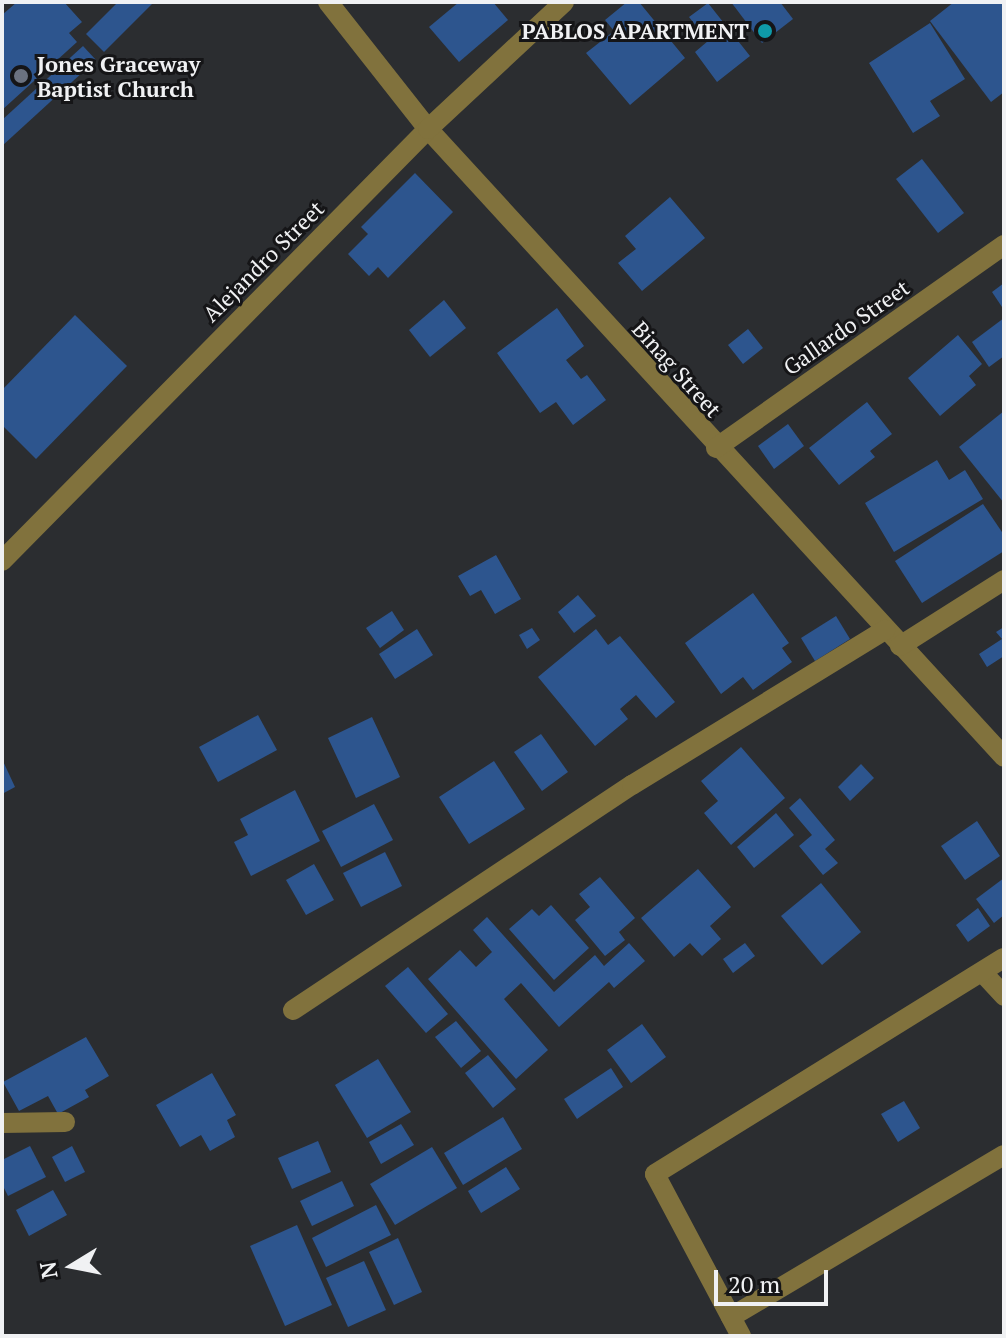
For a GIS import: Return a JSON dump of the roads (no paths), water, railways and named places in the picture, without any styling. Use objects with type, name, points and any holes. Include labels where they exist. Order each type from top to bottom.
[{"type":"street","name":"Binag Street","points":[[328,2],[428,129],[716,448],[1004,757]]},
{"type":"street","name":"Alejandro Street","points":[[2,561],[428,129],[564,2]]},
{"type":"street","name":"Gallardo Street","points":[[716,448],[1004,245]]},
{"type":"street","points":[[900,646],[1004,580]]},
{"type":"street","points":[[293,1010],[632,785],[885,630]]},
{"type":"street","points":[[741,1336],[655,1174],[1004,958]]},
{"type":"street","points":[[982,972],[1004,996]]},
{"type":"street","points":[[2,1123],[65,1122]]},
{"type":"street","points":[[731,1317],[1004,1155]]},
{"type":"place","name":"PABLOS APARTMENT","points":[[765,31]]},
{"type":"place","name":"Jones Graceway Baptist Church","points":[[21,76]]}]
